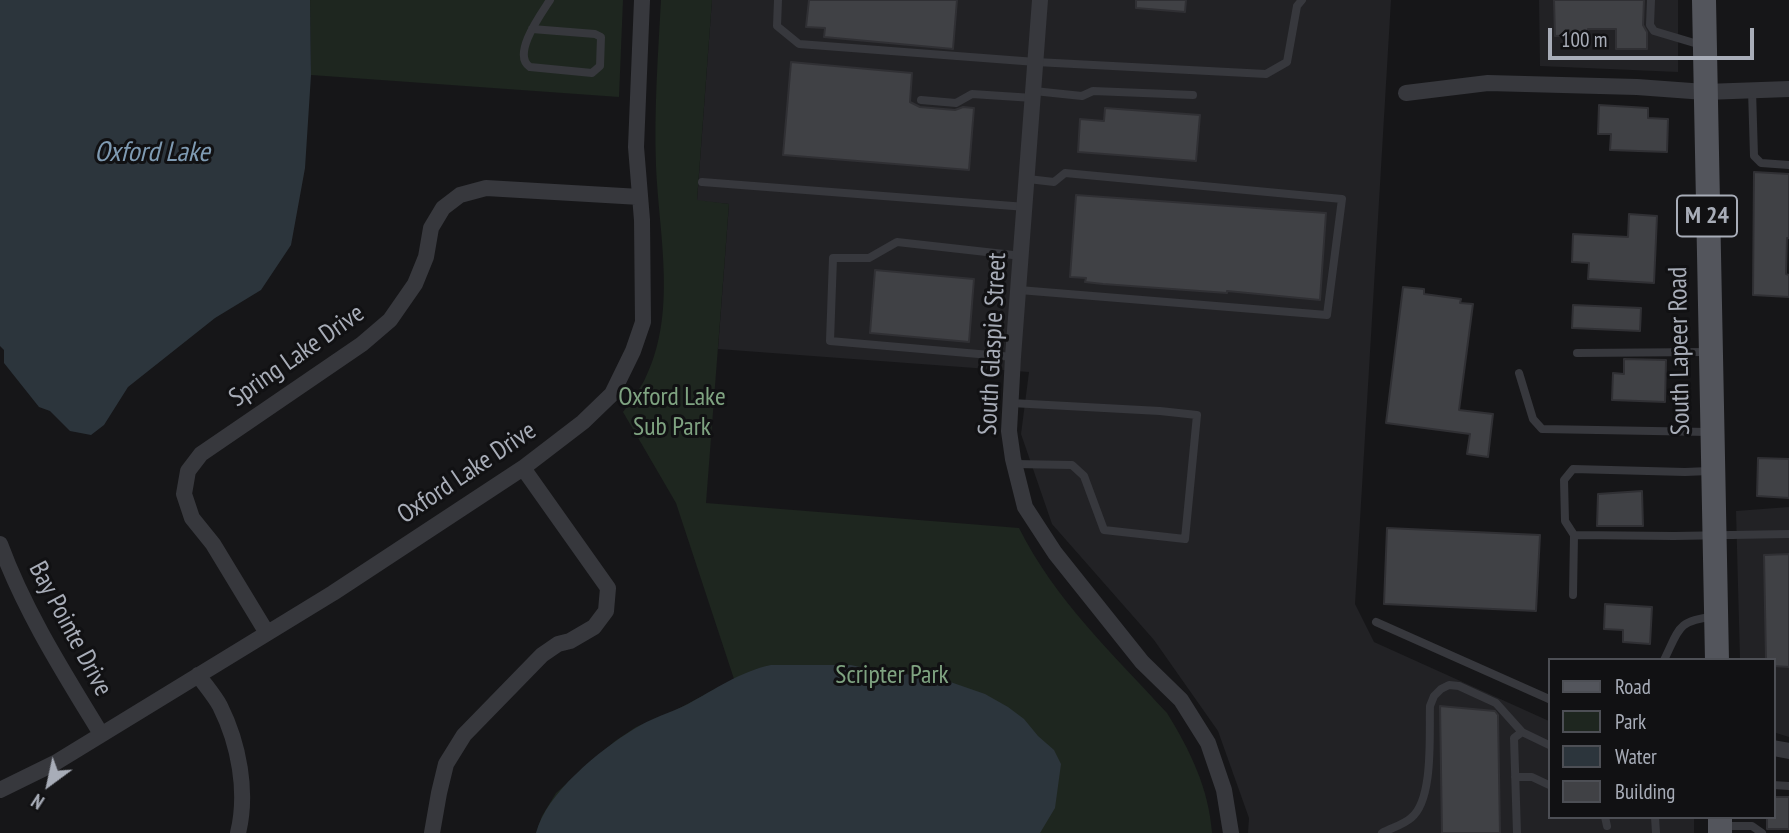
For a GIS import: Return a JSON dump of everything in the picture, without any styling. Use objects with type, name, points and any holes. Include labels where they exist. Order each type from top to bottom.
[{"type":"main road","name":"South Lapeer Road","points":[[1704,0],[1717,658]]},
{"type":"street","name":"Oxford Lake Drive","points":[[0,790],[55,762],[332,593],[523,468],[583,422],[612,394],[633,351],[643,322],[636,147],[642,0]]},
{"type":"street","name":"South Glaspie Street","points":[[1040,0],[1013,357],[1009,431],[1014,464],[1025,507],[1055,553],[1142,662],[1181,699],[1208,743],[1224,790],[1230,833]]},
{"type":"street","points":[[1406,93],[1488,83],[1637,87],[1705,92],[1789,89]]},
{"type":"street","name":"Spring Lake Drive","points":[[267,633],[213,544],[192,518],[184,494],[188,471],[201,454],[362,344],[390,320],[415,284],[426,257],[431,228],[443,208],[460,195],[486,187],[640,197]]},
{"type":"street","points":[[432,833],[446,764],[464,735],[542,655],[594,627],[606,611],[608,588],[523,468]]},
{"type":"street","name":"Bay Pointe Drive","points":[[0,544],[5,572],[101,734]]},
{"type":"street","points":[[198,675],[220,705],[234,743],[242,776],[240,823],[237,833]]},
{"type":"lane","points":[[531,29],[595,34],[601,37],[600,66],[592,73],[530,67],[525,64],[523,57],[531,29],[550,0]]},
{"type":"lane","points":[[778,0],[777,26],[799,44],[1036,62],[1266,74],[1287,62],[1297,6],[1302,0]]},
{"type":"lane","points":[[1651,0],[1650,25],[1654,31],[1704,46]]},
{"type":"lane","points":[[1752,90],[1754,156],[1761,163],[1789,165]]},
{"type":"lane","points":[[921,100],[956,103],[972,94],[1082,96],[1093,91],[1193,95]]},
{"type":"lane","points":[[1019,290],[1327,315],[1342,199],[1065,173],[1054,182],[1028,179]]},
{"type":"lane","points":[[702,183],[1026,207]]},
{"type":"lane","points":[[1013,357],[831,341],[833,258],[869,257],[897,242],[1022,256]]},
{"type":"lane","points":[[1577,353],[1710,352]]},
{"type":"lane","points":[[1519,373],[1534,419],[1542,429],[1711,432]]},
{"type":"lane","points":[[1011,403],[1197,415],[1185,539],[1104,530],[1083,476],[1072,464],[1014,464]]},
{"type":"lane","points":[[1573,595],[1574,535],[1565,520],[1564,480],[1573,469],[1685,472],[1712,470]]},
{"type":"lane","points":[[1574,535],[1789,534]]},
{"type":"lane","points":[[1665,658],[1680,628],[1691,619],[1716,617]]},
{"type":"lane","points":[[1376,622],[1548,699]]},
{"type":"lane","points":[[1382,833],[1412,817],[1419,806],[1426,787],[1430,706],[1441,689],[1449,685],[1459,686],[1496,704],[1522,732],[1548,745]]},
{"type":"lane","points":[[1517,833],[1514,738],[1522,732]]},
{"type":"lane","points":[[1515,777],[1532,777],[1548,785]]},
{"type":"lane","points":[[1720,825],[1753,822],[1762,833]]},
{"type":"shaded area","points":[[712,0],[1391,0],[1355,604],[1374,642],[1548,721],[1548,819],[1694,819],[1694,833],[1248,833],[1249,818],[1218,731],[1154,640],[1052,524],[1021,434],[1029,372],[718,349],[729,204],[697,201]]},
{"type":"shaded area","points":[[1539,0],[1678,0],[1678,72],[1540,66]]},
{"type":"shaded area","points":[[1789,507],[1789,737],[1775,733],[1775,658],[1740,658],[1736,511]]},
{"type":"green space","points":[[310,0],[623,0],[619,97],[311,75]]},
{"type":"green space","name":"Scripter Park","points":[[661,0],[712,0],[697,200],[729,204],[706,503],[1019,528],[1068,603],[1167,713],[1203,785],[1212,833],[536,833],[542,816],[556,793],[615,741],[636,727],[676,710],[734,679],[676,503],[623,412],[644,381],[654,355],[664,302],[656,145]]},
{"type":"water","name":"Oxford Lake","points":[[0,0],[310,0],[311,75],[305,168],[291,245],[261,290],[215,318],[128,387],[104,425],[91,435],[70,431],[50,411],[39,407],[4,363],[4,350],[0,346]]},
{"type":"water","points":[[771,665],[851,665],[882,672],[936,677],[985,694],[1024,719],[1054,750],[1061,764],[1055,808],[1040,833],[536,833],[542,818],[562,788],[620,738],[640,725],[688,704],[738,676]]},
{"type":"building","points":[[809,0],[957,0],[953,49],[824,37],[825,28],[806,27]]},
{"type":"building","points":[[1136,0],[1186,0],[1185,12],[1136,8]]},
{"type":"building","points":[[1554,0],[1644,0],[1643,25],[1647,32],[1647,49],[1616,49],[1616,29],[1588,29],[1588,35],[1555,36]]},
{"type":"building","points":[[791,62],[912,73],[910,102],[920,107],[955,110],[963,107],[974,108],[969,170],[783,155]]},
{"type":"building","points":[[1599,105],[1648,108],[1648,118],[1668,119],[1667,152],[1610,150],[1611,134],[1598,134]]},
{"type":"building","points":[[1105,108],[1200,115],[1196,161],[1078,152],[1080,119],[1104,121]]},
{"type":"building","points":[[1754,172],[1789,174],[1786,274],[1789,275],[1789,297],[1753,295]]},
{"type":"building","points":[[1076,195],[1326,213],[1320,300],[1227,291],[1103,284],[1085,282],[1086,278],[1070,277]]},
{"type":"building","points":[[1629,214],[1657,216],[1654,283],[1588,279],[1589,263],[1572,262],[1573,234],[1628,237]]},
{"type":"building","points":[[875,270],[974,279],[969,342],[870,333]]},
{"type":"building","points":[[1403,287],[1424,289],[1424,294],[1461,299],[1460,303],[1473,304],[1459,410],[1493,414],[1488,457],[1467,454],[1470,434],[1386,423]]},
{"type":"building","points":[[1573,305],[1641,308],[1640,331],[1572,328]]},
{"type":"building","points":[[1624,359],[1666,360],[1665,402],[1612,400],[1613,373],[1624,374]]},
{"type":"building","points":[[1758,458],[1789,459],[1789,498],[1757,496]]},
{"type":"building","points":[[1642,491],[1643,526],[1597,526],[1598,494]]},
{"type":"building","points":[[1387,528],[1540,535],[1536,611],[1384,604]]},
{"type":"building","points":[[1789,554],[1789,667],[1775,666],[1775,658],[1766,658],[1764,555]]},
{"type":"building","points":[[1605,604],[1652,607],[1650,644],[1623,642],[1623,630],[1604,629]]},
{"type":"building","points":[[1440,706],[1495,711],[1498,715],[1500,833],[1442,833]]},
{"type":"building","points":[[1775,797],[1789,797],[1789,829],[1767,829],[1767,819],[1775,819]]},
{"type":"park label","name":"Oxford Lake Sub Park","points":[[672,413]]}]
